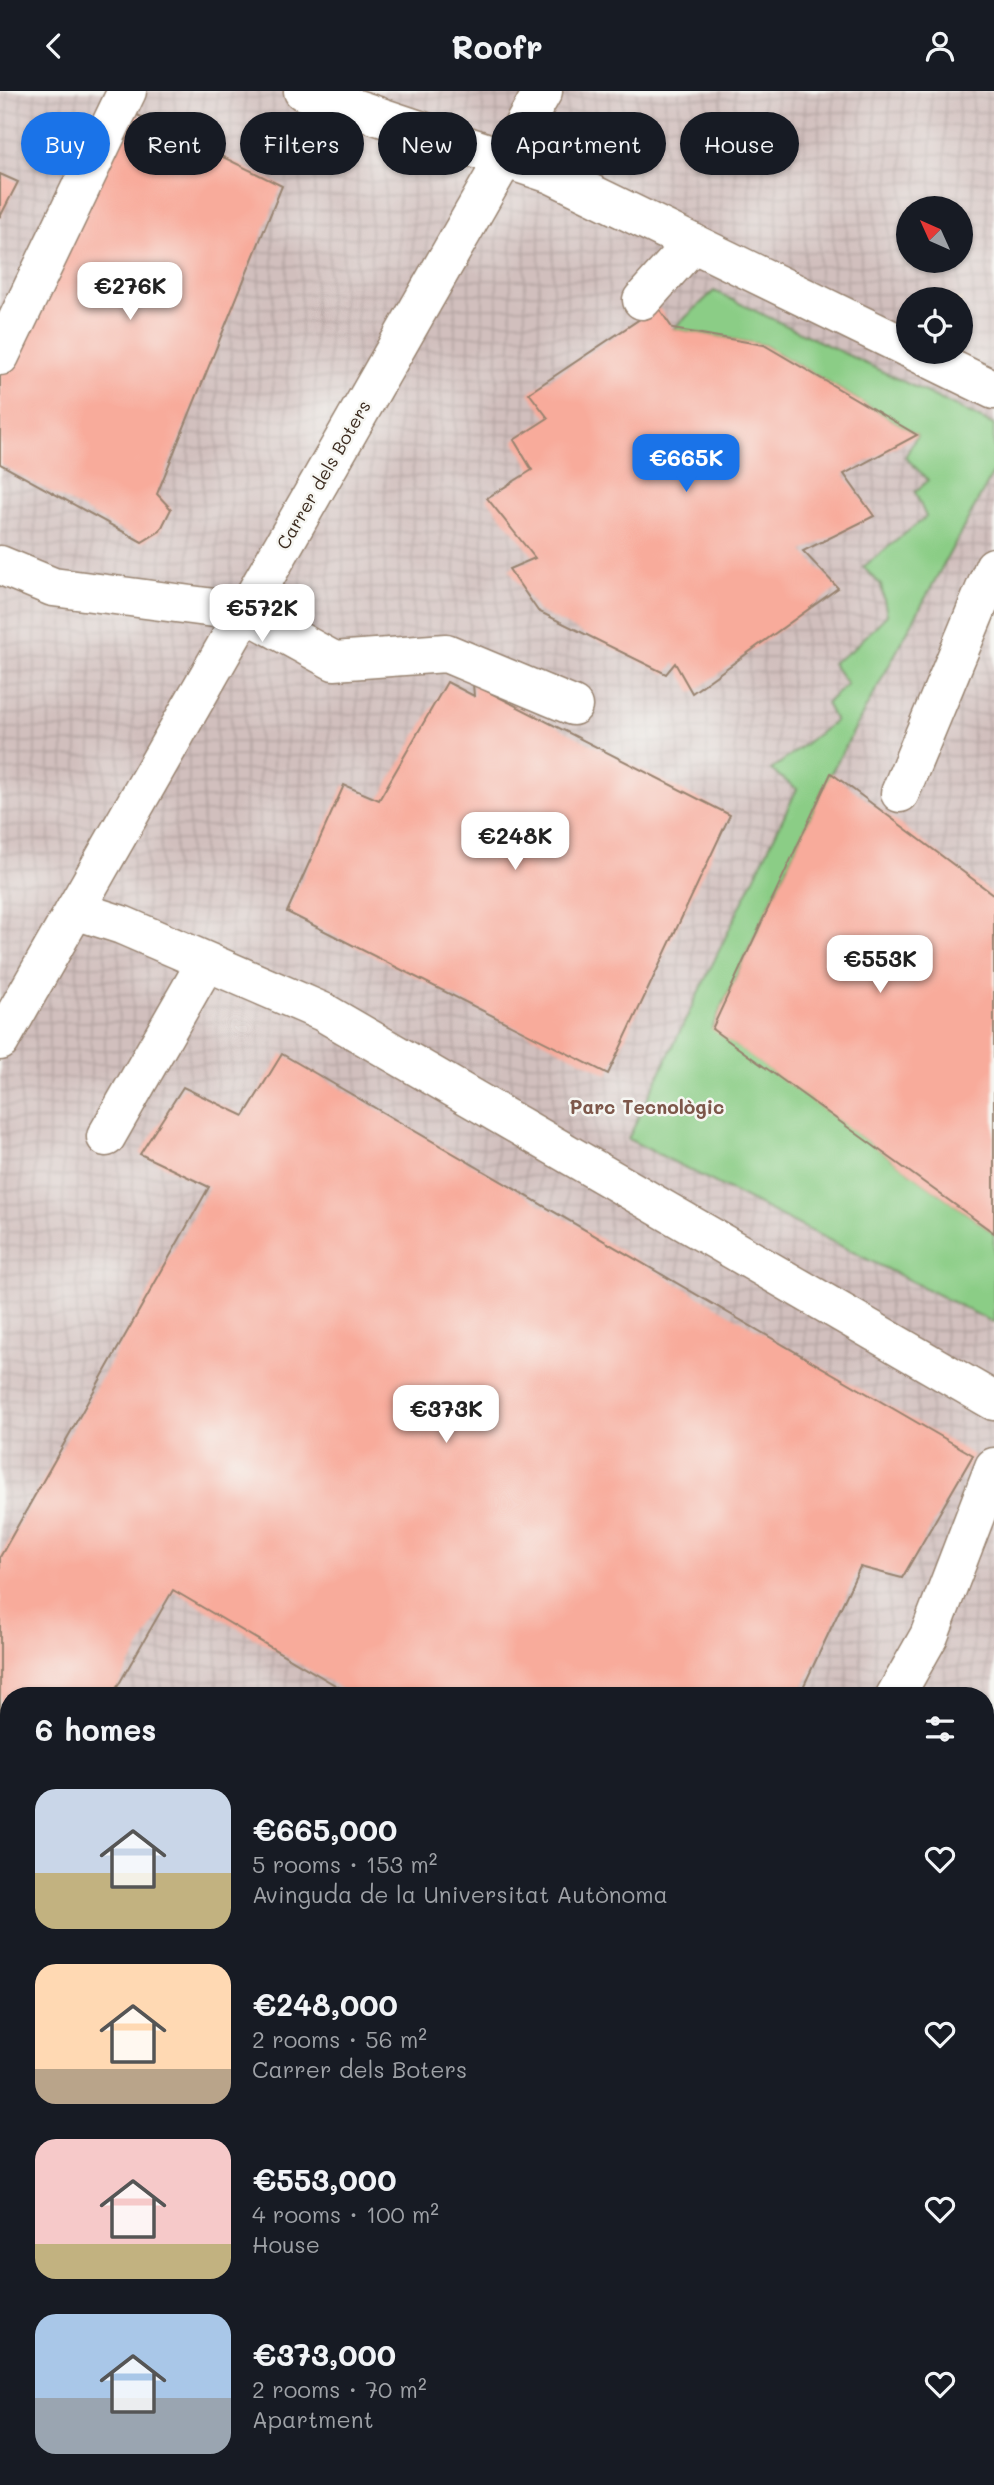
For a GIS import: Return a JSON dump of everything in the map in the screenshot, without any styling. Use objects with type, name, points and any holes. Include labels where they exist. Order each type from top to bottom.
[{"type":"street","points":[[0,356],[127,91]]},
{"type":"street","points":[[303,91],[491,155]]},
{"type":"street","name":"Carrer dels Boters","points":[[531,112],[543,91]]},
{"type":"street","name":"Carrer dels Boters","points":[[0,1041],[495,175]]},
{"type":"street","points":[[553,175],[896,342]]},
{"type":"street","points":[[642,300],[693,243]]},
{"type":"street","points":[[941,364],[994,390]]},
{"type":"street","points":[[0,565],[53,587],[245,612],[334,661],[446,653],[573,706]]},
{"type":"street","points":[[900,793],[994,567]]},
{"type":"street","points":[[75,910],[122,925],[205,964],[323,1012],[994,1401]]},
{"type":"street","points":[[106,1137],[205,964]]},
{"type":"street","points":[[900,1687],[929,1636],[994,1467]]},
{"type":"shaded area","points":[[0,91],[994,91],[994,1687],[0,1687]]},
{"type":"green space","points":[[714,291],[994,425],[994,471],[831,773],[712,1028],[994,1233],[994,1323],[628,1139],[797,789],[771,770],[835,721],[826,703],[847,684],[832,663],[852,650],[887,615],[881,585],[863,567],[926,517],[915,492],[928,480],[905,457],[917,435],[764,345],[673,329]]},
{"type":"building","points":[[123,108],[131,112],[124,112],[124,175],[226,175],[226,159],[240,165],[240,175],[260,175],[282,186],[157,494],[171,509],[160,531],[142,542],[0,464],[0,370],[92,175],[110,175],[110,136]]},
{"type":"building","points":[[0,174],[18,182],[0,217]]},
{"type":"building","points":[[658,307],[673,329],[764,345],[917,435],[844,474],[874,516],[803,551],[838,588],[692,693],[675,663],[666,674],[538,611],[509,569],[535,558],[487,498],[532,470],[514,440],[548,418],[529,393]]},
{"type":"building","points":[[447,682],[474,696],[473,684],[730,815],[608,1074],[287,912],[344,785],[379,800]]},
{"type":"building","points":[[831,773],[994,895],[994,1233],[712,1029]]},
{"type":"building","points":[[282,1054],[973,1455],[902,1578],[860,1567],[803,1687],[339,1687],[173,1590],[117,1687],[0,1687],[0,1557],[209,1187],[140,1154],[183,1087],[244,1116]]},
{"type":"district","name":"Parc Tecnològic","points":[[647,1107]]}]
